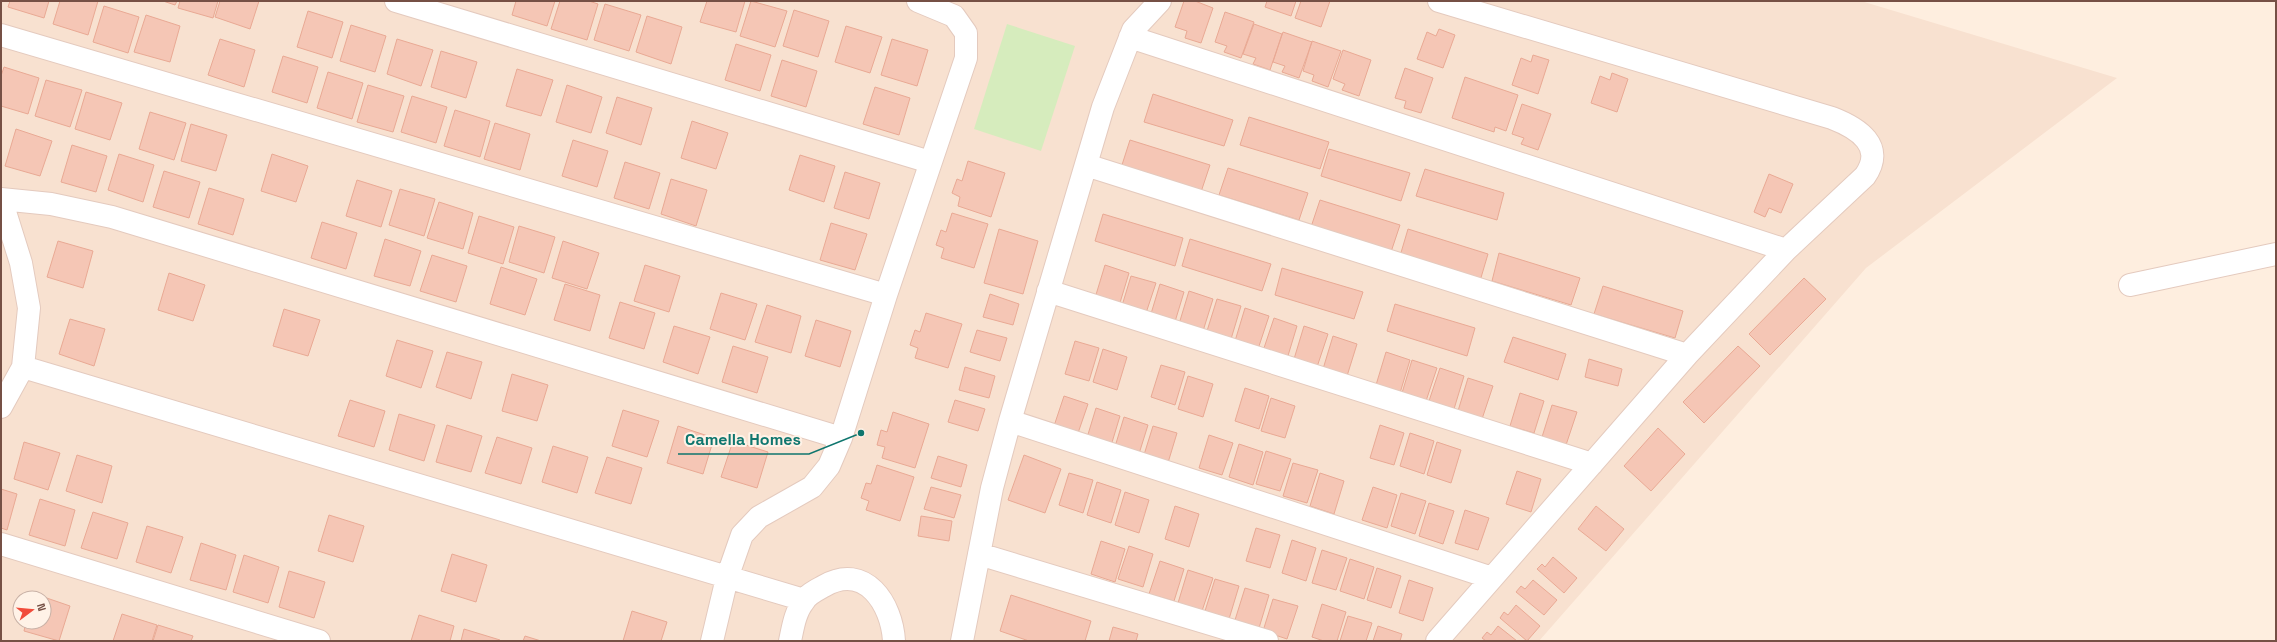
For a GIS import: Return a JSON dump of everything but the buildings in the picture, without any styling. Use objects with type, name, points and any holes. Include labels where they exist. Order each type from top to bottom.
[{"type":"street","points":[[396,1],[930,162]]},
{"type":"street","points":[[712,641],[727,578],[742,535],[759,517],[812,487],[829,466],[841,438],[886,295],[966,58],[966,33],[954,16],[918,1]]},
{"type":"street","points":[[962,641],[992,488],[1010,421],[1086,165],[1104,107],[1133,30],[1160,1]]},
{"type":"street","points":[[1437,641],[1687,355],[1786,250],[1865,176],[1871,167],[1873,156],[1870,144],[1862,133],[1837,120],[1791,104],[1439,1]]},
{"type":"street","points":[[1,35],[886,295]]},
{"type":"street","points":[[1130,37],[1786,250]]},
{"type":"street","points":[[1086,165],[1687,355]]},
{"type":"street","points":[[1,407],[23,367],[29,308],[21,264],[1,199],[51,204],[112,217],[841,438]]},
{"type":"street","points":[[2130,285],[2276,254]]},
{"type":"street","points":[[1048,291],[1592,464]]},
{"type":"street","points":[[23,367],[804,600]]},
{"type":"street","points":[[1010,421],[1492,578]]},
{"type":"street","points":[[1,544],[319,641]]},
{"type":"street","points":[[979,554],[1266,641]]},
{"type":"street","points":[[790,641],[795,617],[804,600],[830,583],[845,578],[861,582],[878,594],[889,612],[894,641]]},
{"type":"shaded area","points":[[1,1],[1861,1],[2117,78],[1866,268],[1539,641],[1,641]]},
{"type":"green space","points":[[1007,24],[1075,46],[1041,151],[974,129]]},
{"type":"place","name":"Camella Homes","points":[[861,433]]}]
